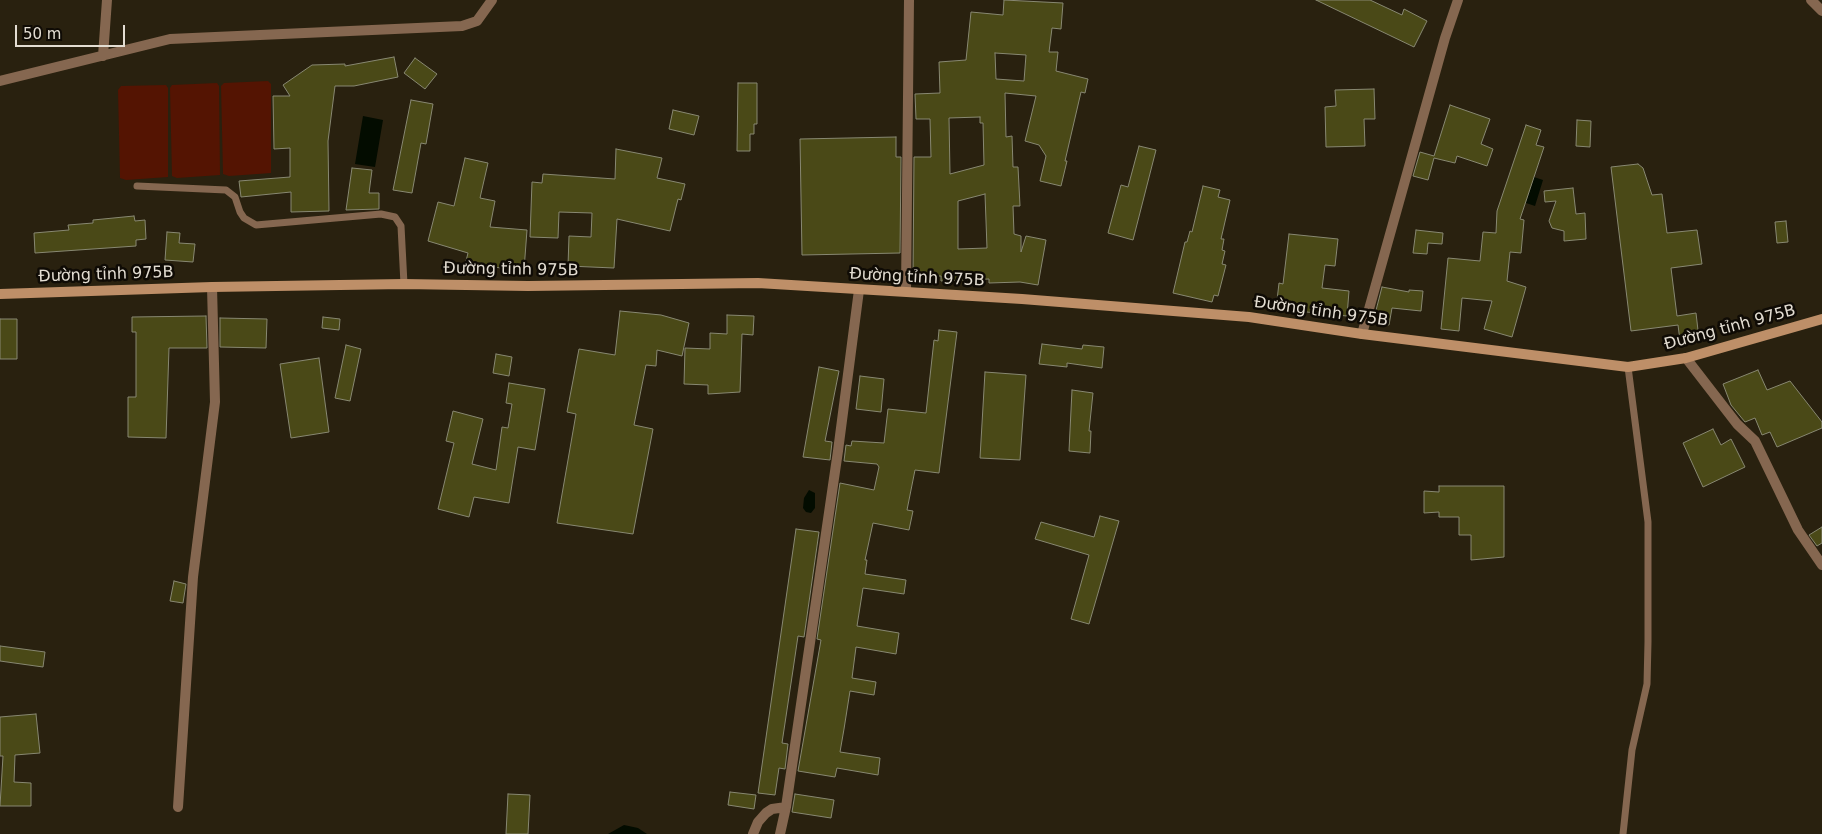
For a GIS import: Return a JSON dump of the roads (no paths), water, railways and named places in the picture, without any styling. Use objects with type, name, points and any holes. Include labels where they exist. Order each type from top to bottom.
[{"type":"main road","name":"Đường tỉnh 975B","points":[[0,294],[212,287],[404,284],[538,286],[758,283],[859,290],[906,291],[1249,317],[1362,334],[1628,367],[1686,358],[1822,319]]},
{"type":"street","points":[[103,56],[107,0]]},
{"type":"street","points":[[0,81],[170,39],[462,26],[477,21],[492,0]]},
{"type":"street","points":[[906,291],[909,0]]},
{"type":"street","points":[[1362,334],[1445,38],[1458,0]]},
{"type":"street","points":[[1811,0],[1822,11]]},
{"type":"street","points":[[178,808],[193,577],[215,402],[212,287]]},
{"type":"street","points":[[780,834],[786,807],[838,451],[859,290]]},
{"type":"street","points":[[1686,358],[1737,424],[1755,441],[1798,530],[1822,565]]},
{"type":"street","points":[[754,834],[758,822],[766,813],[772,809],[786,807]]},
{"type":"lane","points":[[136,186],[226,190],[235,197],[244,218],[256,225],[382,214],[395,217],[401,226],[404,284]]},
{"type":"lane","points":[[1623,834],[1632,750],[1647,684],[1648,642],[1648,522],[1628,367]]}]
